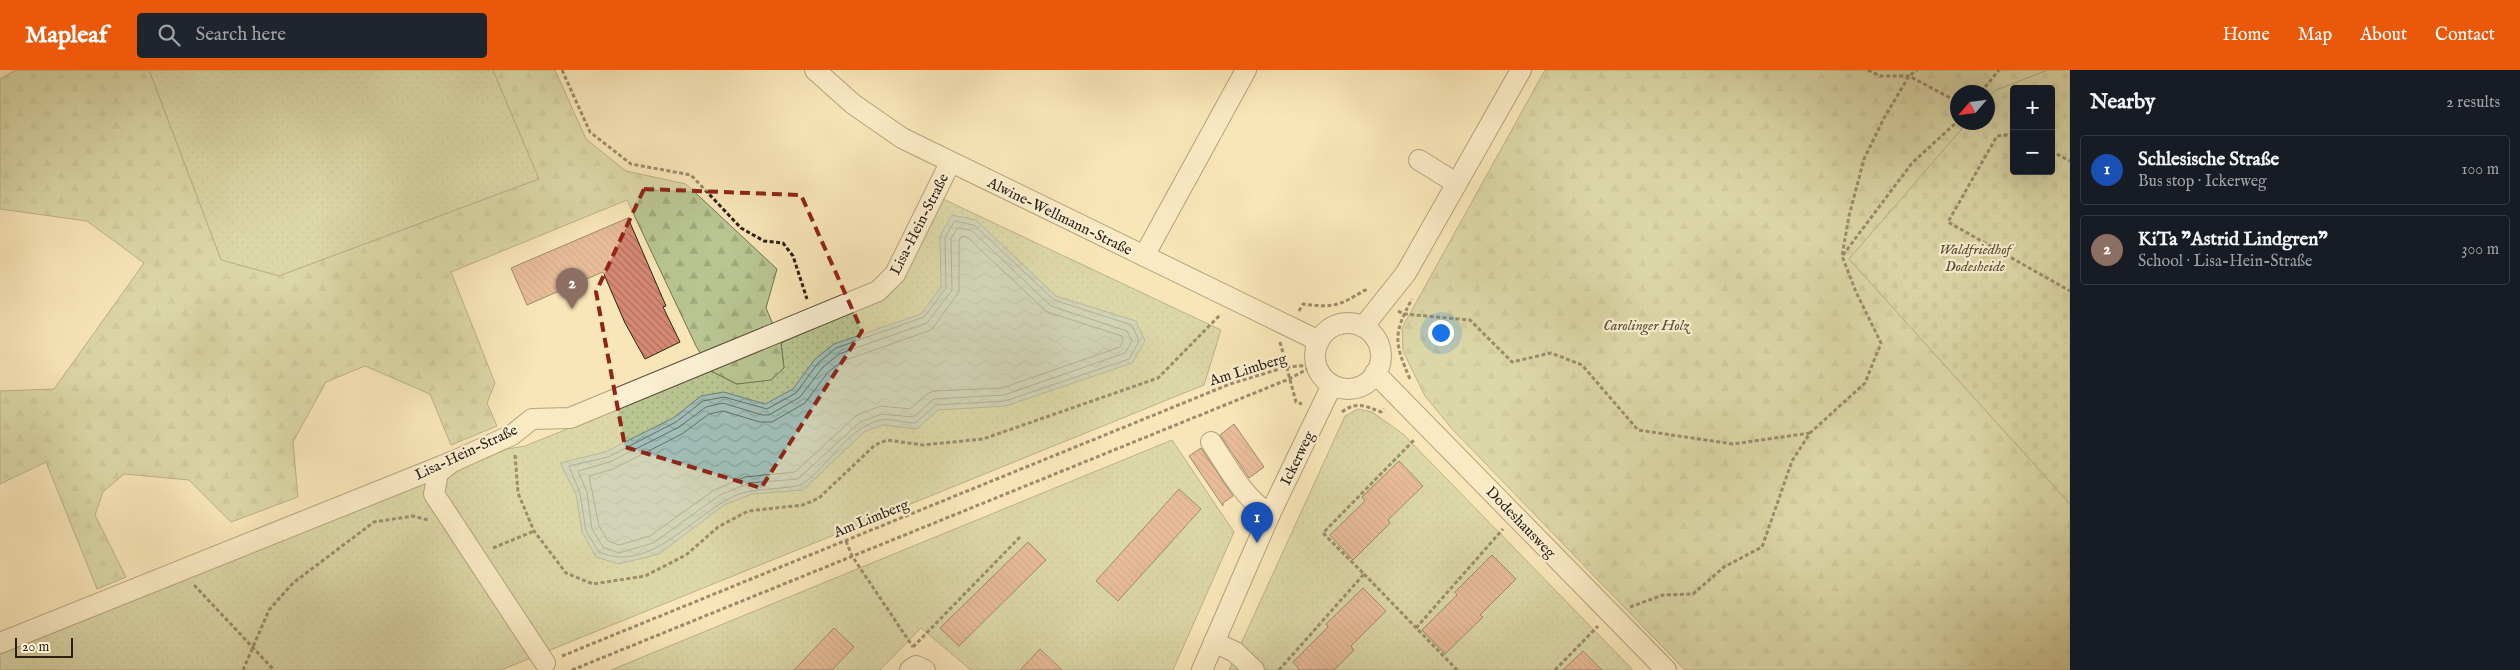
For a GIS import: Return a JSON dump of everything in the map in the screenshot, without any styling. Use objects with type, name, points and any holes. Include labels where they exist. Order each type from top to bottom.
[{"type":"street","name":"Alwine-Wellmann-Straße","points":[[815,70],[853,104],[902,138],[1319,341]]},
{"type":"street","points":[[1144,256],[1246,70]]},
{"type":"street","points":[[1363,327],[1406,273],[1521,70]]},
{"type":"street","points":[[1419,160],[1456,183]]},
{"type":"street","name":"Lisa-Hein-Straße","points":[[0,643],[454,460],[512,435],[532,419],[570,418],[878,291],[895,274],[950,163]]},
{"type":"street","points":[[1352,323],[1363,327],[1371,333],[1380,353],[1380,364],[1376,373],[1359,387],[1348,389],[1332,385],[1320,374],[1316,365],[1315,354],[1319,341],[1332,327],[1352,323]]},
{"type":"street","name":"Dodeshausweg","points":[[1376,373],[1605,620],[1666,670]]},
{"type":"street","name":"Ickerweg","points":[[1202,670],[1270,514],[1332,385]]},
{"type":"street","points":[[1211,442],[1249,497],[1259,508],[1270,514]]},
{"type":"street","points":[[454,460],[438,473],[434,494],[545,663]]},
{"type":"street","points":[[1214,642],[1235,652],[1254,670]]},
{"type":"path","points":[[562,70],[590,132],[631,164],[692,174],[741,228],[764,241],[784,243],[793,256],[813,318]]},
{"type":"path","points":[[1868,70],[1880,76],[1910,76],[1950,98]]},
{"type":"path","points":[[1555,670],[1605,620],[1663,595],[1693,594],[1724,567],[1762,547],[1792,460],[1810,433],[1865,384],[1881,343],[1856,292],[1842,256],[1849,216],[1864,159],[1884,118],[1910,76],[1917,70]]},
{"type":"path","points":[[1987,85],[1999,70]]},
{"type":"path","points":[[1842,256],[1912,163],[1950,128]]},
{"type":"path","points":[[2010,134],[1997,136],[1948,222],[2070,291]]},
{"type":"path","points":[[2055,153],[2070,161]]},
{"type":"path","points":[[1278,344],[1303,304],[1327,307],[1345,302],[1365,290],[1404,314],[1470,320],[1512,362],[1551,353],[1582,365],[1638,430],[1732,444],[1810,433]]},
{"type":"path","points":[[512,435],[518,493],[534,531],[566,573],[593,584],[645,576],[686,555],[718,527],[748,510],[803,505],[819,498],[875,445],[887,440],[923,445],[983,439],[1158,378],[1218,317],[1229,298]]},
{"type":"path","name":"Am Limberg","points":[[545,663],[1230,384],[1286,367],[1316,365]]},
{"type":"path","name":"Am Limberg","points":[[572,670],[1280,383],[1316,365]]},
{"type":"path","points":[[1415,439],[1323,533],[1455,670]]},
{"type":"path","points":[[244,670],[269,610],[293,583],[374,522],[413,516],[453,525]]},
{"type":"path","points":[[1416,628],[1503,529]]},
{"type":"path","points":[[474,556],[534,531]]},
{"type":"path","points":[[846,541],[852,556],[916,663],[1020,537]]},
{"type":"path","points":[[180,570],[274,670]]},
{"type":"path","points":[[1278,670],[1364,574]]},
{"type":"highlighted area","points":[[644,189],[801,195],[862,331],[761,488],[625,447],[596,292]]},
{"type":"green space","points":[[16,70],[149,70],[221,260],[279,276],[539,179],[493,70],[555,70],[586,139],[626,171],[686,184],[777,269],[766,308],[781,343],[784,368],[771,380],[737,384],[711,371],[696,346],[627,200],[451,272],[495,383],[487,403],[497,426],[451,445],[430,394],[365,366],[326,382],[293,442],[298,497],[231,522],[189,480],[124,474],[103,492],[95,515],[126,577],[97,589],[46,462],[0,484],[0,391],[54,389],[144,263],[87,221],[0,209],[0,79]]},
{"type":"green space","points":[[149,70],[493,70],[539,179],[279,276],[221,260]]},
{"type":"green space","name":"Carolinger Holz","points":[[1545,70],[2048,70],[1995,91],[1995,85],[1950,85],[1950,130],[1961,130],[1849,259],[2070,504],[2070,670],[1685,670],[1453,430],[1425,396],[1403,351],[1402,328]]},
{"type":"green space","name":"Waldfriedhof Dodesheide","points":[[2048,70],[2070,70],[2070,504],[1849,259],[1961,130],[1995,130],[1995,91]]},
{"type":"green space","points":[[943,199],[1221,330],[1204,385],[501,670],[0,670],[0,650],[507,449],[525,446],[711,371],[737,384],[784,368],[781,343],[887,297],[904,278]]},
{"type":"green space","points":[[1358,409],[1372,412],[1403,434],[1633,670],[1229,670],[1345,416]]},
{"type":"green space","points":[[1172,440],[1234,532],[1173,670],[971,670],[921,628],[880,670],[611,670]]},
{"type":"water","points":[[952,215],[976,220],[1056,296],[1136,321],[1145,341],[1132,363],[1006,406],[938,410],[917,429],[883,425],[864,432],[803,490],[752,494],[724,505],[659,554],[619,564],[596,557],[582,532],[576,494],[560,463],[605,452],[673,418],[701,396],[724,392],[765,404],[793,389],[815,359],[834,344],[921,314],[941,287],[940,236]]},
{"type":"building","points":[[628,218],[666,306],[663,307],[680,342],[645,359],[625,323],[603,272],[527,305],[511,268]]},
{"type":"building","points":[[1234,424],[1264,467],[1249,478],[1220,435]]},
{"type":"building","points":[[1201,448],[1233,496],[1223,503],[1223,506],[1189,456]]},
{"type":"building","points":[[1399,461],[1423,486],[1388,520],[1390,523],[1353,560],[1330,535],[1365,501],[1362,497]]},
{"type":"building","points":[[1179,489],[1201,509],[1118,601],[1096,581]]},
{"type":"building","points":[[1028,542],[1046,560],[959,646],[940,628]]},
{"type":"building","points":[[1492,555],[1516,579],[1480,615],[1483,617],[1445,654],[1422,630],[1457,595],[1455,592]]},
{"type":"building","points":[[1363,588],[1386,611],[1351,646],[1354,650],[1334,670],[1300,670],[1293,662],[1328,627],[1326,624]]},
{"type":"building","points":[[834,628],[854,647],[832,670],[794,670]]},
{"type":"building","points":[[1040,649],[1062,670],[1020,670]]},
{"type":"building","points":[[1583,651],[1602,670],[1563,670]]},
{"type":"place","name":"KiTa \"Astrid Lindgren\"","points":[[572,309]]},
{"type":"place","name":"Schlesische Straße","points":[[1257,543]]}]
